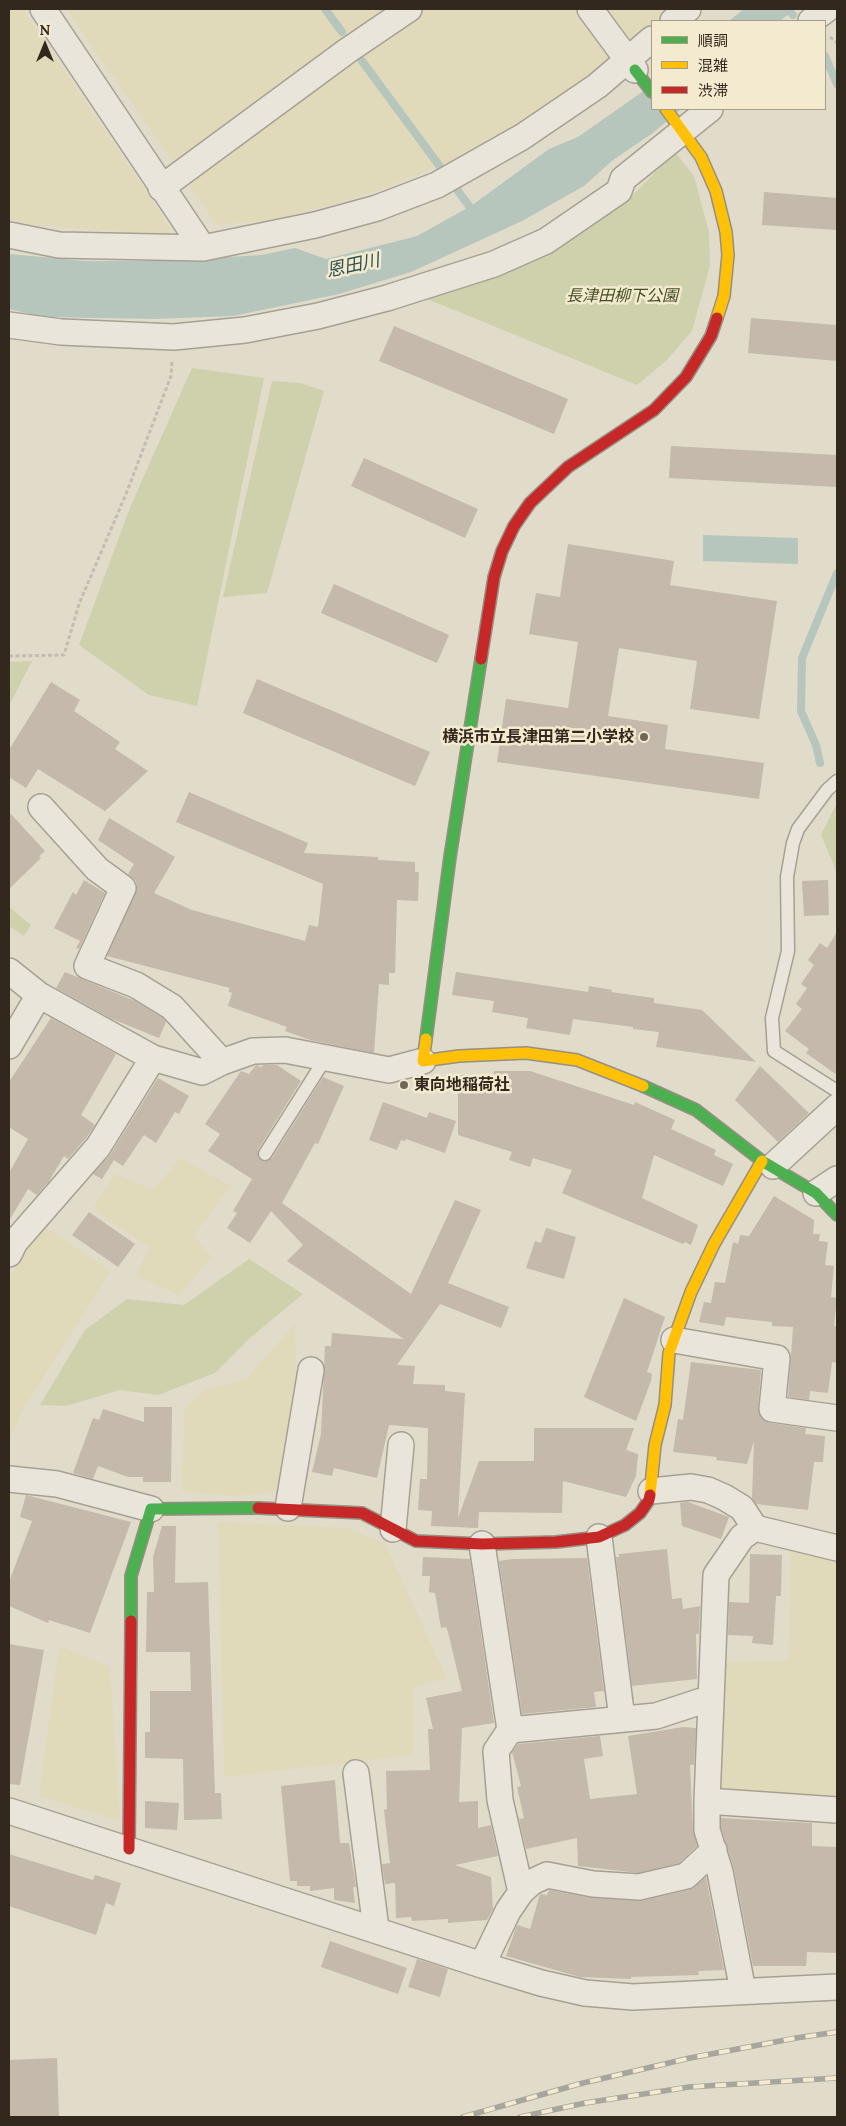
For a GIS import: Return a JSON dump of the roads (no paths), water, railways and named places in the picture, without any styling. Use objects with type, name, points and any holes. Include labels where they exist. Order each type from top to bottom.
[{"type":"street","points":[[43,9],[161,188],[203,248]]},
{"type":"street","points":[[161,188],[347,51],[409,9]]},
{"type":"street","points":[[590,9],[651,91]]},
{"type":"street","points":[[674,20],[688,9]]},
{"type":"street","points":[[812,20],[827,9]]},
{"type":"street","points":[[9,236],[59,245],[203,248],[315,225],[377,208],[437,185],[522,137],[597,86],[632,65],[651,40]]},
{"type":"street","points":[[423,1061],[450,857],[494,577],[502,551],[514,526],[530,503],[549,483],[568,467],[634,424],[672,393],[699,358],[719,317],[727,270],[726,232],[722,212],[709,173],[667,110]]},
{"type":"street","points":[[9,325],[61,332],[174,337],[245,330],[318,316],[388,298],[521,254],[570,226],[619,191],[623,179],[679,127],[708,110]]},
{"type":"street","points":[[41,808],[97,869],[123,888],[87,966],[136,985],[172,1007],[222,1062]]},
{"type":"street","points":[[9,971],[39,995],[153,1058],[202,1072],[222,1062],[253,1051],[285,1050],[388,1070],[423,1061],[459,1056],[526,1054],[577,1060],[637,1083],[696,1110],[767,1163],[816,1193],[837,1215]]},
{"type":"street","points":[[9,1046],[39,995]]},
{"type":"street","points":[[9,1254],[15,1242],[98,1147],[153,1058]]},
{"type":"street","points":[[9,1479],[56,1484],[151,1509],[288,1508],[362,1513],[416,1541],[482,1544],[556,1542],[599,1537],[625,1525],[640,1513],[649,1500],[655,1445],[665,1404],[669,1353],[691,1292],[714,1244],[767,1163],[837,1107]]},
{"type":"street","points":[[816,1193],[837,1179]]},
{"type":"street","points":[[674,1340],[777,1358],[772,1409],[837,1418]]},
{"type":"street","points":[[288,1508],[311,1370]]},
{"type":"street","points":[[393,1529],[401,1445]]},
{"type":"street","points":[[651,1491],[691,1487],[708,1490],[742,1508],[755,1528],[837,1548]]},
{"type":"street","points":[[129,1849],[131,1576],[151,1509]]},
{"type":"street","points":[[743,1991],[714,1850],[707,1830],[707,1801],[716,1575],[742,1537],[755,1528]]},
{"type":"street","points":[[599,1537],[622,1719]]},
{"type":"street","points":[[482,1544],[510,1730],[496,1751],[500,1800],[520,1892]]},
{"type":"street","points":[[510,1730],[656,1716],[712,1698]]},
{"type":"street","points":[[356,1773],[376,1929]]},
{"type":"street","points":[[707,1801],[837,1810]]},
{"type":"street","points":[[9,1810],[482,1965],[541,1983],[586,1993],[633,1997],[837,1987]]},
{"type":"street","points":[[482,1965],[508,1911],[520,1892],[532,1882],[547,1875],[593,1884],[639,1887],[686,1876],[714,1850]]},
{"type":"lane","points":[[837,781],[827,790],[798,829],[793,843],[787,878],[788,951],[772,1018],[774,1051],[837,1092]]},
{"type":"lane","points":[[265,1154],[325,1059]]},
{"type":"water","points":[[744,9],[795,9],[781,20],[730,20]]},
{"type":"water","name":"恩田川","points":[[651,86],[651,110],[680,110],[653,133],[613,160],[584,186],[522,221],[411,272],[339,294],[233,316],[155,319],[43,317],[9,309],[9,254],[85,261],[166,261],[261,255],[295,248],[326,259],[417,236],[471,206],[549,149],[578,137]]},
{"type":"water","points":[[703,535],[798,538],[798,564],[703,561]]},
{"type":"waterway","points":[[325,9],[342,32]]},
{"type":"waterway","points":[[788,9],[793,15]]},
{"type":"waterway","points":[[826,58],[837,84]]},
{"type":"waterway","points":[[362,61],[441,168]]},
{"type":"waterway","points":[[458,191],[475,214]]},
{"type":"waterway","points":[[820,763],[816,745],[801,711],[802,658],[837,573]]},
{"type":"railway","points":[[463,2117],[579,2084],[690,2058],[837,2032]]},
{"type":"railway","points":[[520,2117],[585,2103],[689,2087],[837,2078]]},
{"type":"place","name":"横浜市立長津田第二小学校","points":[[644,737]]},
{"type":"place","name":"東向地稲荷社","points":[[404,1085]]},
{"type":"park label","name":"長津田柳下公園","points":[[622,296]]}]
